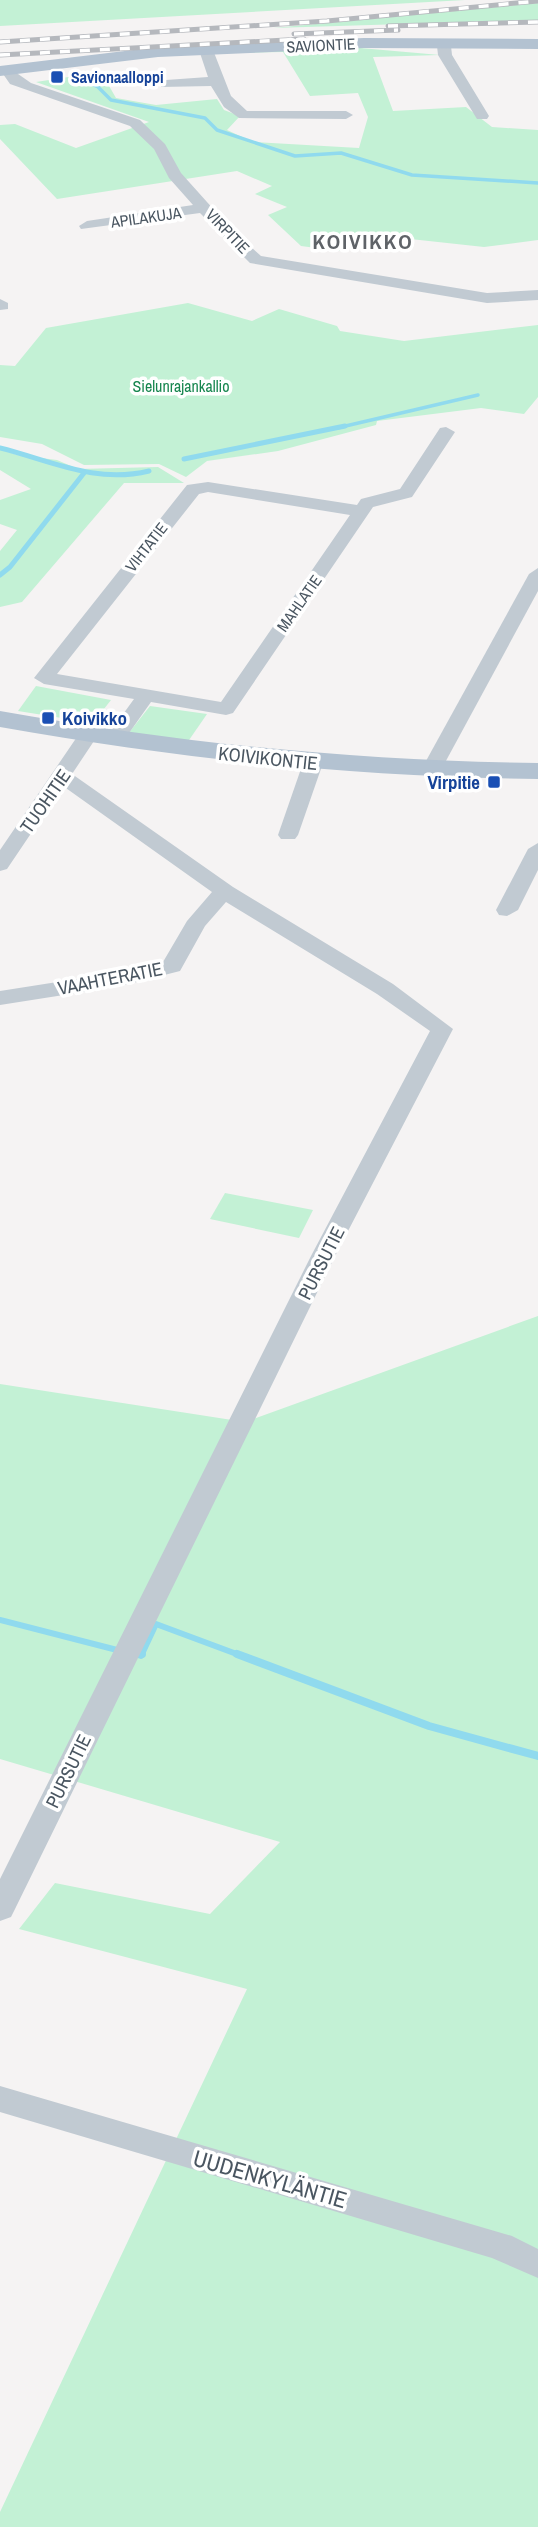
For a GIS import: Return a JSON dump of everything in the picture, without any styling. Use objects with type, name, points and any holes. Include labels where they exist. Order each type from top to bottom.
[{"type":"main road","name":"SAVIONTIE","points":[[5,74],[105,59],[206,50],[364,43],[444,46],[538,44]]},
{"type":"main road","name":"KOIVIKONTIE","points":[[0,719],[115,739],[313,763],[432,770],[538,771]]},
{"type":"street","points":[[444,46],[445,55],[482,116]]},
{"type":"street","points":[[206,50],[230,105],[244,115],[346,115]]},
{"type":"street","name":"VIRPITIE","points":[[5,74],[26,86],[135,123],[160,147],[174,176],[227,234],[256,260],[487,298],[538,295]]},
{"type":"street","points":[[166,84],[218,81]]},
{"type":"street","name":"APILAKUJA","points":[[87,226],[205,208]]},
{"type":"street","name":"MAHLATIE","points":[[123,692],[223,712],[367,503],[406,493],[446,432]]},
{"type":"street","name":"VIHTATIE","points":[[123,692],[44,678],[189,491],[208,487],[362,511]]},
{"type":"street","points":[[432,770],[538,574]]},
{"type":"street","points":[[115,739],[146,696]]},
{"type":"street","name":"TUOHITIE","points":[[0,865],[88,735]]},
{"type":"street","points":[[288,835],[313,763]]},
{"type":"street","name":"PURSUTIE","points":[[0,1909],[323,1256],[442,1029],[385,989],[225,892],[62,776]]},
{"type":"street","points":[[507,910],[538,849]]},
{"type":"street","name":"VAAHTERATIE","points":[[0,998],[121,979],[172,966],[202,914],[225,892]]},
{"type":"street","name":"UUDENKYLÄNTIE","points":[[0,2099],[487,2242],[538,2264]]},
{"type":"green space","points":[[0,0],[465,0],[0,26]]},
{"type":"green space","points":[[538,3],[538,20],[273,28]]},
{"type":"green space","points":[[349,47],[440,55],[373,57],[393,111],[466,107],[492,127],[538,130],[538,240],[484,247],[355,233],[339,251],[301,246],[268,215],[287,207],[255,194],[272,186],[237,171],[57,199],[0,139],[0,125],[15,124],[76,148],[149,122],[36,82],[101,72],[116,98],[156,105],[217,99],[224,110],[240,116],[227,130],[253,142],[359,148],[368,117],[358,93],[310,96],[283,52],[221,53]]},
{"type":"green space","name":"Sielunrajankallio","points":[[188,303],[252,321],[279,309],[337,326],[340,331],[404,341],[538,325],[538,397],[524,414],[481,408],[377,421],[376,425],[278,451],[207,461],[186,477],[159,464],[84,465],[42,444],[0,437],[0,365],[15,366],[46,328]]},
{"type":"green space","points":[[0,449],[17,455],[57,460],[78,469],[158,467],[184,483],[124,483],[22,602],[0,607],[0,551],[17,530],[0,524],[0,500],[31,489],[0,470]]},
{"type":"green space","points":[[36,686],[111,700],[93,723],[18,711]]},
{"type":"green space","points":[[150,706],[207,714],[187,743],[128,734]]},
{"type":"green space","points":[[225,1193],[313,1210],[299,1238],[210,1219]]},
{"type":"green space","points":[[538,1316],[538,2527],[0,2527],[0,2512],[247,1989],[19,1929],[55,1883],[210,1914],[280,1842],[0,1759],[0,1384],[245,1422]]},
{"type":"waterway","points":[[79,78],[98,87],[111,100],[205,118],[217,130],[295,156],[341,153],[412,175],[538,183]]},
{"type":"waterway","points":[[337,428],[478,395]]},
{"type":"waterway","points":[[184,459],[345,426]]},
{"type":"waterway","points":[[0,448],[92,473],[110,475],[149,471]]},
{"type":"waterway","points":[[0,575],[10,567],[84,473]]},
{"type":"waterway","points":[[0,1620],[121,1651]]},
{"type":"waterway","points":[[142,1654],[156,1624],[242,1656]]},
{"type":"waterway","points":[[132,1653],[142,1654]]},
{"type":"waterway","points":[[136,1654],[142,1654]]},
{"type":"waterway","points":[[237,1654],[429,1726],[538,1756]]},
{"type":"railway","points":[[0,42],[327,21],[538,1]]},
{"type":"railway","points":[[388,26],[538,22]]},
{"type":"railway","points":[[294,34],[398,30]]},
{"type":"railway","points":[[0,55],[304,39]]},
{"type":"place","name":"Savionaalloppi","points":[[57,77]]},
{"type":"place","name":"Koivikko","points":[[48,718]]},
{"type":"place","name":"Virpitie","points":[[494,782]]},
{"type":"district","name":"KOIVIKKO","points":[[363,242]]}]
